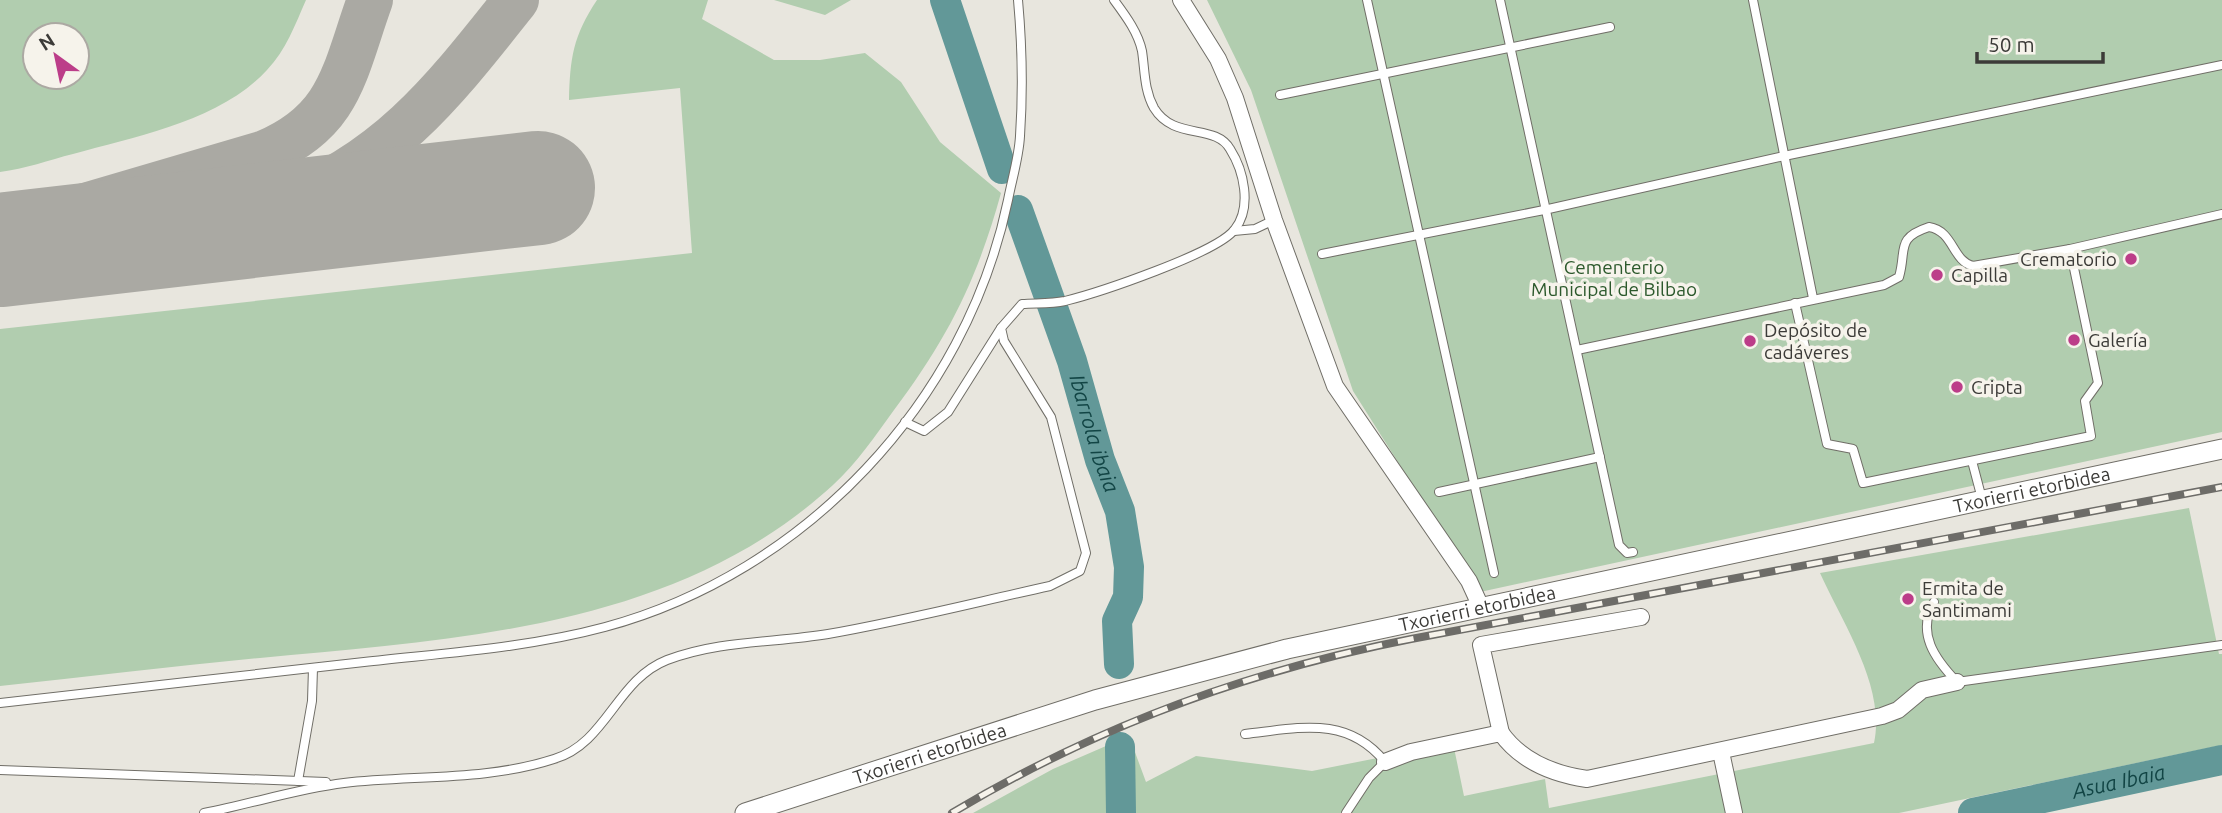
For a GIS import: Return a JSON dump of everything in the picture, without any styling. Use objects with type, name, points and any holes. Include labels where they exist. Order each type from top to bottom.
[{"type":"street","points":[[1181,0],[1222,69],[1335,386],[1469,581],[1480,605]]},
{"type":"street","name":"Txorierri etorbidea","points":[[745,813],[1095,700],[1287,649],[1480,605],[2222,449]]},
{"type":"street","points":[[1641,617],[1481,645],[1501,733],[1509,744],[1537,764],[1570,777],[1587,779],[1882,716],[1898,710],[1922,690],[1957,682]]},
{"type":"street","points":[[1385,762],[1411,752],[1501,733]]},
{"type":"street","points":[[1721,752],[1734,813]]},
{"type":"lane","points":[[0,703],[533,642],[606,627],[662,607],[739,571],[804,528],[858,480],[905,422],[959,341],[986,279],[1004,218],[1020,139],[1018,0]]},
{"type":"lane","points":[[905,422],[924,432],[948,412],[1010,314],[1023,304],[1063,301],[1122,283],[1216,245],[1234,231],[1246,205],[1231,150],[1217,136],[1184,131],[1171,126],[1155,109],[1145,86],[1141,49],[1129,20],[1114,0]]},
{"type":"lane","points":[[1367,0],[1494,573]]},
{"type":"lane","points":[[1500,0],[1619,545],[1627,553],[1633,552]]},
{"type":"lane","points":[[1753,0],[1813,298]]},
{"type":"lane","points":[[1280,95],[1610,27]]},
{"type":"lane","points":[[1322,254],[1544,210],[1784,156],[2222,65]]},
{"type":"lane","points":[[1577,350],[1892,282],[1899,276],[1901,251],[1906,239],[1928,227],[1945,234],[1962,260],[1973,266],[2070,249],[2222,214]]},
{"type":"lane","points":[[1234,231],[1255,229],[1274,220]]},
{"type":"lane","points":[[1795,303],[1827,443],[1853,449],[1863,483],[2091,436],[2085,401],[2098,383],[2070,249]]},
{"type":"lane","points":[[204,813],[295,790],[345,783],[466,774],[554,759],[579,749],[601,727],[634,682],[664,661],[756,639],[826,634],[1051,586],[1080,571],[1086,553],[1051,417],[1004,341],[1001,328]]},
{"type":"lane","points":[[1438,492],[1600,457]]},
{"type":"lane","points":[[1972,461],[1982,499]]},
{"type":"lane","points":[[1934,602],[1925,625],[1926,635],[1934,653],[1957,682],[2222,645]]},
{"type":"lane","points":[[298,781],[312,701],[313,668]]},
{"type":"lane","points":[[1245,734],[1329,727],[1348,732],[1373,748],[1385,762],[1369,778],[1346,813]]},
{"type":"lane","points":[[0,770],[345,783]]},
{"type":"green space","points":[[0,0],[306,0],[290,37],[274,62],[248,88],[226,102],[150,133],[28,167],[0,172]]},
{"type":"green space","points":[[597,0],[708,0],[702,19],[774,60],[820,60],[865,53],[901,82],[940,142],[1001,193],[971,281],[945,333],[913,384],[850,468],[833,485],[772,533],[706,570],[636,598],[563,618],[488,633],[412,643],[0,686],[0,329],[692,253],[680,88],[569,100],[574,48]]},
{"type":"green space","points":[[774,0],[851,0],[825,15]]},
{"type":"green space","name":"Cementerio Municipal de Bilbao","points":[[1207,0],[2222,0],[2222,432],[1480,592],[1353,391],[1251,90]]},
{"type":"green space","points":[[2189,508],[2219,654],[2222,654],[2222,745],[1899,813],[973,813],[1053,769],[1129,736],[1146,782],[1196,756],[1312,771],[1453,743],[1464,796],[1545,779],[1549,808],[1874,743],[1874,700],[1868,678],[1820,573]]},
{"type":"waterway","name":"Ibarrola ibaia","points":[[945,0],[1002,169]]},
{"type":"waterway","name":"Ibarrola ibaia","points":[[1018,210],[1072,361],[1100,460],[1120,511],[1129,567],[1128,597],[1117,621],[1119,664]]},
{"type":"waterway","name":"Ibarrola ibaia","points":[[1120,747],[1121,813]]},
{"type":"waterway","name":"Asua Ibaia","points":[[1973,813],[2222,760]]},
{"type":"taxiway","points":[[0,231],[265,153],[290,140],[310,126],[325,110],[336,92],[370,0]]},
{"type":"taxiway","points":[[164,232],[278,204],[317,188],[352,168],[383,146],[439,93],[516,0]]},
{"type":"runway","points":[[0,250],[538,188]]},
{"type":"railway","points":[[952,813],[1006,782],[1117,729],[1231,685],[1350,652],[2222,487]]},
{"type":"place","name":"Crematorio","points":[[2131,259]]},
{"type":"place","name":"Capilla","points":[[1937,275]]},
{"type":"place","name":"Galería","points":[[2074,340]]},
{"type":"place","name":"Depósito de cadáveres","points":[[1750,341]]},
{"type":"place","name":"Cripta","points":[[1957,387]]},
{"type":"place","name":"Ermita de Santimami","points":[[1908,599]]}]
